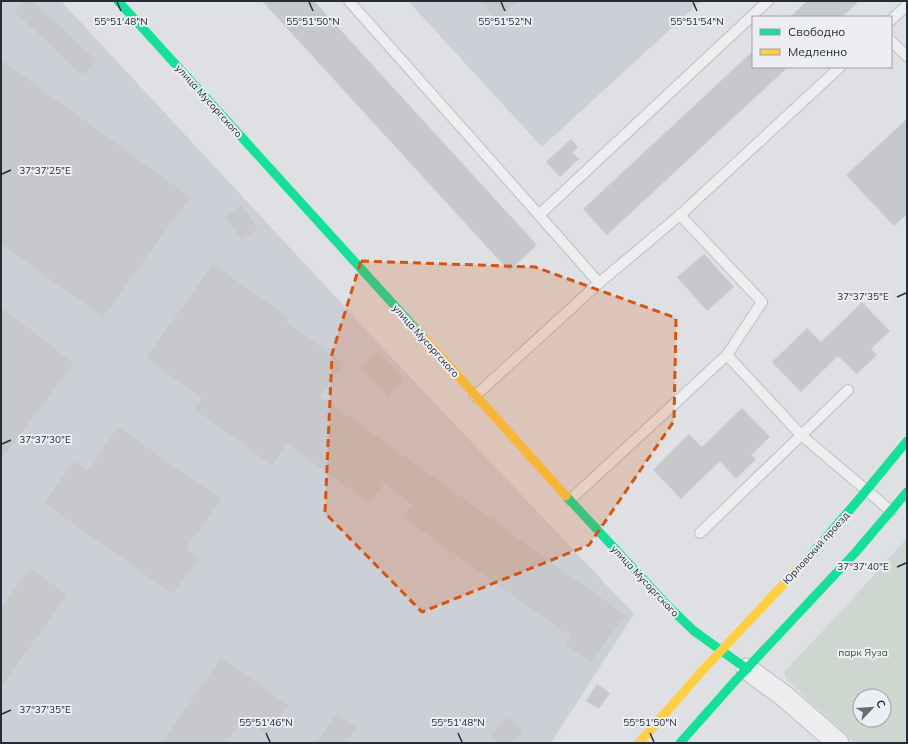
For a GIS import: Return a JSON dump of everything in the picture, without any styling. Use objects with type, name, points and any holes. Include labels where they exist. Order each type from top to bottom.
[{"type":"street","name":"улица Мусоргского","points":[[118,1],[475,396],[673,611],[694,631],[747,669]]},
{"type":"street","name":"Юрловский проезд","points":[[639,743],[721,651],[803,564],[868,490],[907,441]]},
{"type":"street","points":[[680,743],[825,585],[907,492]]},
{"type":"street","points":[[747,669],[783,695],[838,743]]},
{"type":"lane","points":[[349,1],[599,283]]},
{"type":"lane","points":[[539,215],[762,3]]},
{"type":"lane","points":[[892,19],[907,5]]},
{"type":"lane","points":[[892,42],[907,56]]},
{"type":"lane","points":[[475,396],[599,283],[680,215],[839,68]]},
{"type":"lane","points":[[570,500],[727,355],[762,302],[680,215]]},
{"type":"lane","points":[[727,355],[801,435],[868,490],[891,511]]},
{"type":"lane","points":[[700,533],[848,390]]},
{"type":"highlighted area","points":[[361,261],[535,267],[676,318],[674,421],[589,545],[422,612],[325,513],[332,354]]},
{"type":"shaded area","points":[[1,1],[61,1],[395,361],[634,614],[551,743],[1,743]]},
{"type":"shaded area","points":[[408,1],[701,1],[542,147]]},
{"type":"green space","name":"парк Яуза","points":[[907,538],[907,743],[855,743],[786,679],[784,672]]},
{"type":"building","points":[[24,1],[33,1],[97,61],[83,76],[14,11]]},
{"type":"building","points":[[262,1],[314,1],[537,245],[509,271]]},
{"type":"building","points":[[480,1],[518,1],[498,20]]},
{"type":"building","points":[[807,1],[859,1],[843,16],[791,16]]},
{"type":"building","points":[[752,52],[752,68],[787,68],[607,235],[583,209]]},
{"type":"building","points":[[1,60],[190,197],[103,317],[1,244]]},
{"type":"building","points":[[907,119],[907,214],[894,226],[846,175]]},
{"type":"building","points":[[571,139],[578,147],[573,153],[579,159],[560,177],[546,162]]},
{"type":"building","points":[[241,205],[258,228],[242,240],[225,218]]},
{"type":"building","points":[[704,254],[734,287],[707,311],[677,277]]},
{"type":"building","points":[[213,264],[288,317],[285,321],[344,364],[320,396],[625,615],[591,662],[565,644],[571,637],[403,517],[412,504],[384,483],[370,503],[287,444],[272,465],[194,409],[202,398],[146,358]]},
{"type":"building","points":[[862,302],[890,331],[871,349],[877,355],[857,374],[838,356],[801,392],[772,362],[807,328],[821,342]]},
{"type":"building","points":[[3,309],[74,363],[1,460],[1,313]]},
{"type":"building","points":[[378,352],[404,379],[388,395],[361,368]]},
{"type":"building","points":[[742,408],[770,437],[751,455],[756,459],[736,479],[720,461],[681,499],[653,470],[689,434],[702,447]]},
{"type":"building","points":[[118,427],[221,499],[186,548],[199,558],[173,594],[44,503],[74,461],[88,471]]},
{"type":"building","points":[[30,568],[67,595],[1,687],[1,608]]},
{"type":"building","points":[[221,658],[288,705],[267,735],[243,718],[226,743],[162,743]]},
{"type":"building","points":[[597,684],[610,693],[599,709],[586,701]]},
{"type":"building","points":[[337,713],[357,727],[346,743],[316,743]]},
{"type":"building","points":[[507,717],[523,731],[512,743],[500,743],[491,735]]},
{"type":"traffic: fast","points":[[118,1],[423,337]]},
{"type":"traffic: fast","points":[[810,556],[907,441]]},
{"type":"traffic: fast","points":[[680,743],[736,680],[855,553],[907,492]]},
{"type":"traffic: fast","points":[[566,496],[669,607],[694,631],[747,669]]},
{"type":"traffic: slow","points":[[423,337],[566,496]]},
{"type":"traffic: slow","points":[[639,743],[702,671],[810,556]]}]
